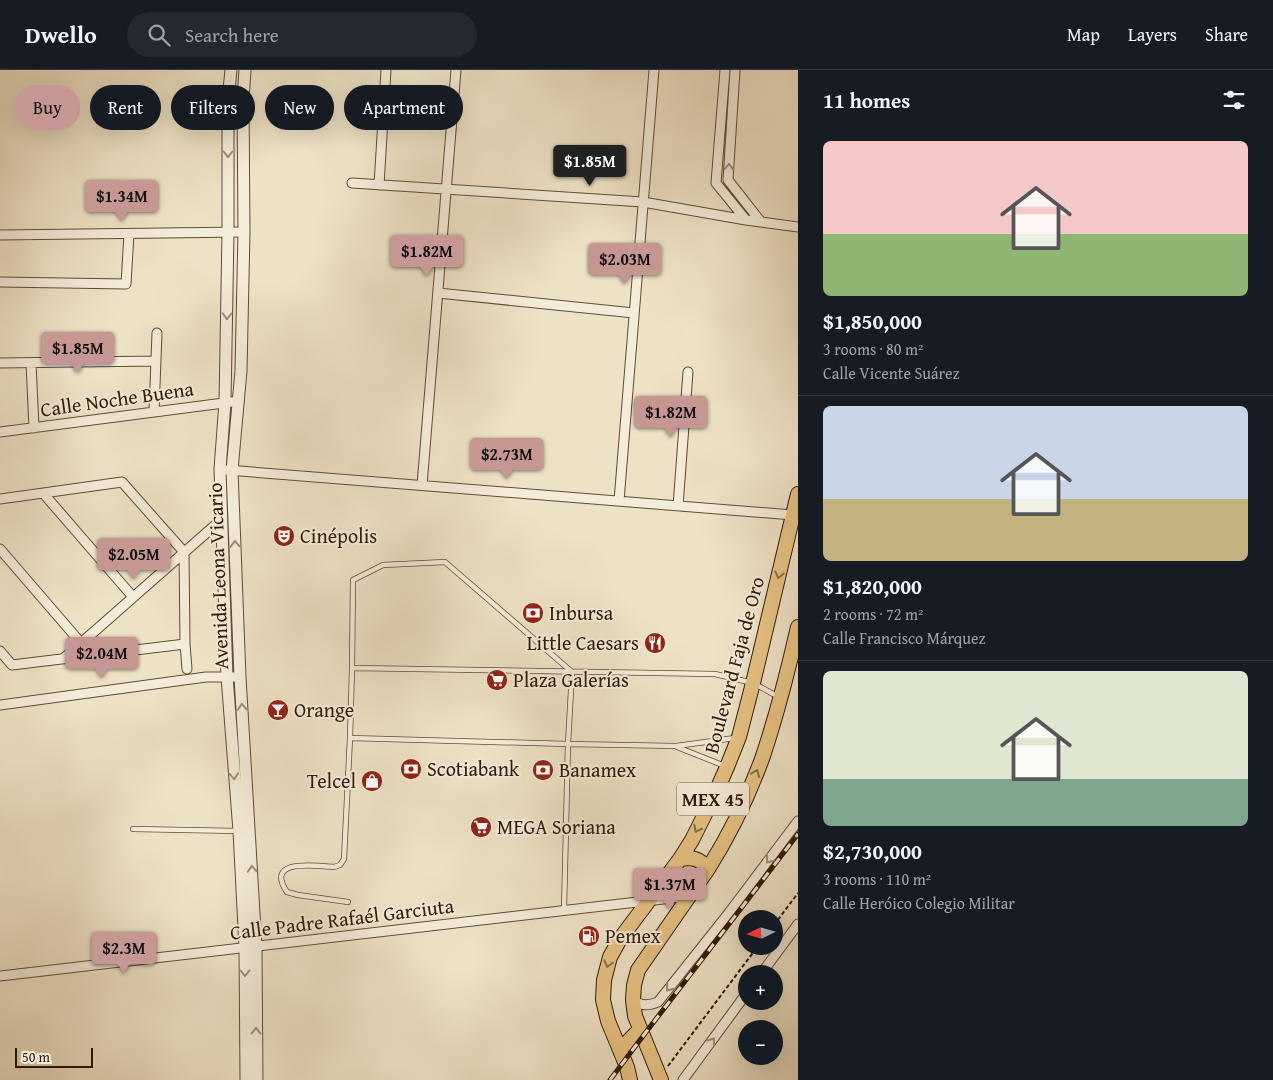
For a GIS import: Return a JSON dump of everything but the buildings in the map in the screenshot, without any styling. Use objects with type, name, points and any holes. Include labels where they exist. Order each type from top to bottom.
[{"type":"main road","name":"Boulevard Faja de Oro","points":[[630,1080],[627,1067],[608,1021],[604,1000],[604,980],[610,957],[620,939],[692,840],[727,767],[738,737],[753,683],[798,494]]},
{"type":"main road","name":"MEX 45","points":[[661,1078],[635,1016],[633,1000],[638,970],[708,869],[744,802],[762,757],[781,698],[798,628]]},
{"type":"main road","points":[[680,859],[691,858],[702,862],[708,869]]},
{"type":"main road","points":[[620,1050],[640,1029]]},
{"type":"street","name":"Avenida Leona Vicario","points":[[231,70],[228,100],[225,402],[220,469],[227,677],[244,831]]},
{"type":"street","name":"Avenida Leona Vicario","points":[[245,70],[243,99],[244,232],[241,371],[232,470],[244,831],[257,1080]]},
{"type":"street","points":[[379,185],[386,70]]},
{"type":"street","points":[[422,485],[456,70]]},
{"type":"street","points":[[619,501],[654,70]]},
{"type":"street","points":[[724,70],[716,183],[746,220]]},
{"type":"street","points":[[735,70],[728,180],[761,222]]},
{"type":"street","points":[[720,122],[732,123]]},
{"type":"street","points":[[228,174],[243,174]]},
{"type":"street","points":[[352,183],[643,202],[746,220],[798,226]]},
{"type":"street","points":[[0,235],[244,232]]},
{"type":"street","points":[[0,282],[126,284],[129,234]]},
{"type":"street","points":[[438,293],[634,313]]},
{"type":"street","points":[[154,412],[157,333]]},
{"type":"street","points":[[0,363],[156,361]]},
{"type":"street","points":[[31,363],[34,428]]},
{"type":"street","points":[[678,506],[688,372]]},
{"type":"street","name":"Calle Noche Buena","points":[[0,432],[238,400]]},
{"type":"street","points":[[220,469],[793,515]]},
{"type":"street","points":[[0,499],[122,482],[184,552],[187,669]]},
{"type":"street","points":[[43,493],[133,597]]},
{"type":"street","points":[[63,659],[221,520]]},
{"type":"street","points":[[0,549],[81,643]]},
{"type":"street","points":[[0,651],[12,665],[185,644]]},
{"type":"street","points":[[0,705],[206,677],[240,677]]},
{"type":"street","points":[[633,1000],[641,1005],[650,1006],[658,1002],[728,914],[798,821]]},
{"type":"street","name":"Calle Padre Rafaél Garciuta","points":[[0,976],[689,896]]},
{"type":"street","points":[[768,965],[798,925]]},
{"type":"street","name":"Avenida Leona Vicario","points":[[246,1080],[250,947]]},
{"type":"street","points":[[683,1080],[738,1005]]},
{"type":"lane","points":[[348,902],[287,892],[281,878],[287,868],[296,865],[334,867],[340,865],[344,859],[350,738],[352,580],[383,565],[445,562],[572,672]]},
{"type":"lane","points":[[352,668],[715,674],[753,683],[781,698]]},
{"type":"lane","points":[[564,910],[568,744],[572,672]]},
{"type":"lane","points":[[350,738],[676,746],[738,737]]},
{"type":"lane","points":[[676,746],[727,767]]},
{"type":"lane","points":[[133,829],[244,831]]},
{"type":"path","points":[[783,913],[798,893]]},
{"type":"path","points":[[661,1078],[751,955]]},
{"type":"railway","points":[[610,1080],[798,834]]},
{"type":"place","name":"Cinépolis","points":[[284,536]]},
{"type":"place","name":"Inbursa","points":[[533,613]]},
{"type":"place","name":"Little Caesars","points":[[655,643]]},
{"type":"place","name":"Plaza Galerías","points":[[497,680]]},
{"type":"place","name":"Orange","points":[[278,710]]},
{"type":"place","name":"Scotiabank","points":[[411,769]]},
{"type":"place","name":"Banamex","points":[[543,770]]},
{"type":"place","name":"Telcel","points":[[372,781]]},
{"type":"place","name":"MEGA Soriana","points":[[481,827]]},
{"type":"place","name":"Pemex","points":[[589,936]]}]
